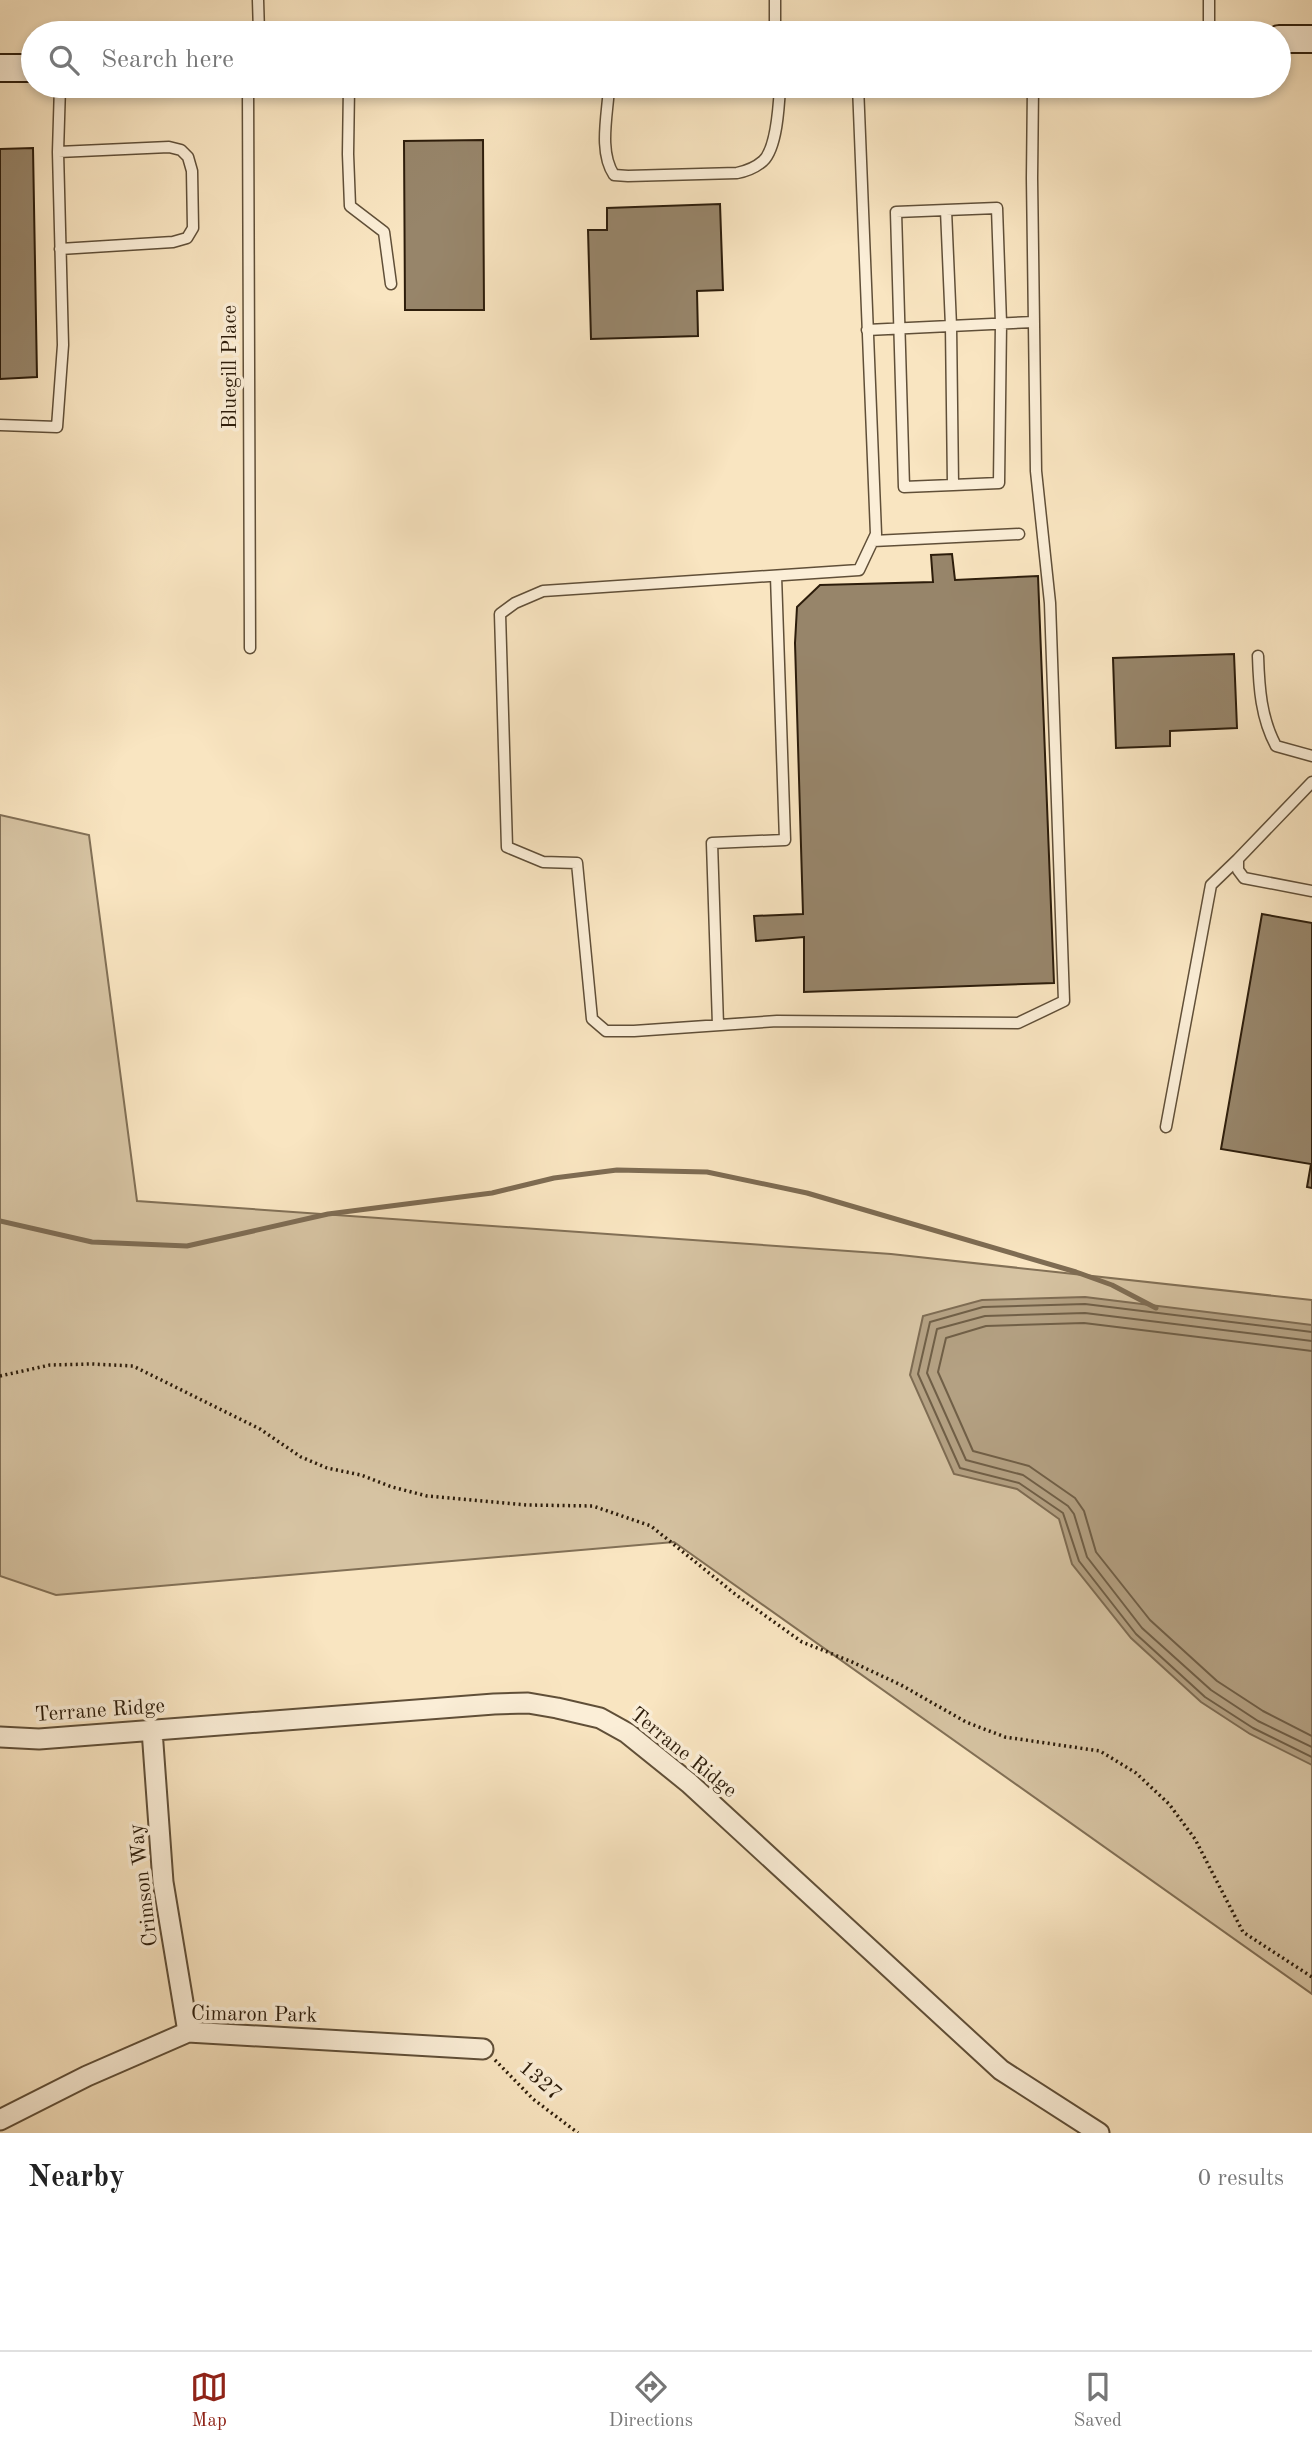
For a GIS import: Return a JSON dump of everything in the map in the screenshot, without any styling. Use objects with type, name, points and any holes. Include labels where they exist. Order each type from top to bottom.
[{"type":"street","points":[[1291,40],[1312,43]]},
{"type":"street","points":[[0,68],[21,68]]},
{"type":"street","name":"Terrane Ridge","points":[[0,1737],[39,1739],[528,1703],[600,1718],[627,1732],[690,1783],[1001,2070],[1099,2133]]},
{"type":"street","name":"Crimson Way","points":[[152,1730],[163,1882],[188,2032]]},
{"type":"street","name":"Cimaron Park","points":[[0,2120],[87,2076],[188,2032],[484,2049]]},
{"type":"lane","points":[[258,0],[259,21]]},
{"type":"lane","points":[[775,0],[775,21]]},
{"type":"lane","points":[[1209,0],[1209,21]]},
{"type":"lane","points":[[0,425],[57,428],[62,345],[58,152],[60,98]]},
{"type":"lane","name":"Bluegill Place","points":[[248,98],[250,648]]},
{"type":"lane","points":[[349,98],[350,206],[384,232],[391,285]]},
{"type":"lane","points":[[608,98],[608,167],[614,175],[628,176],[737,173],[750,170],[765,160],[772,144],[779,98]]},
{"type":"lane","points":[[858,98],[876,534],[859,570],[543,591],[515,603],[500,614],[507,846],[543,862],[577,863],[592,1019],[606,1031],[777,1021],[1018,1023],[1064,1001],[1050,603],[1036,471],[1033,98]]},
{"type":"lane","points":[[58,152],[169,147],[181,150],[188,157],[192,171],[194,228],[187,238],[173,242],[60,249]]},
{"type":"lane","points":[[997,208],[1001,323],[999,483],[904,487],[896,212],[997,208]]},
{"type":"lane","points":[[946,210],[953,485]]},
{"type":"lane","points":[[866,330],[1034,322]]},
{"type":"lane","points":[[873,541],[1019,534]]},
{"type":"lane","points":[[718,1026],[712,843],[785,840],[776,576]]},
{"type":"lane","points":[[1258,656],[1259,685],[1266,727],[1276,746],[1312,756]]},
{"type":"lane","points":[[1166,1127],[1211,885],[1312,782]]},
{"type":"lane","points":[[1238,859],[1238,870],[1244,878],[1312,891]]},
{"type":"path","points":[[0,1376],[50,1366],[133,1366],[260,1429],[301,1457],[327,1468],[361,1475],[392,1487],[428,1496],[527,1506],[593,1506],[651,1526],[735,1594],[802,1642],[901,1685],[966,1722],[1005,1737],[1100,1751],[1136,1773],[1169,1804],[1195,1839],[1243,1933],[1312,1977]]},
{"type":"path","name":"1327","points":[[484,2049],[533,2099],[578,2133]]},
{"type":"shaded area","points":[[0,815],[89,835],[137,1201],[891,1254],[1312,1300],[1312,1994],[674,1542],[56,1595],[0,1576]]},
{"type":"water","points":[[1085,1297],[1312,1325],[1312,1765],[1250,1734],[1201,1702],[1131,1638],[1072,1564],[1059,1519],[1017,1489],[954,1474],[910,1375],[923,1316],[982,1300]]},
{"type":"building","points":[[483,140],[484,310],[405,310],[404,141]]},
{"type":"building","points":[[33,148],[37,377],[0,379],[0,149]]},
{"type":"building","points":[[720,204],[723,290],[697,291],[698,336],[591,339],[588,230],[607,230],[607,208]]},
{"type":"building","points":[[952,554],[955,580],[1038,576],[1054,983],[804,992],[804,937],[756,941],[754,916],[803,914],[795,643],[797,607],[820,585],[933,582],[931,555]]},
{"type":"building","points":[[1234,654],[1237,728],[1170,731],[1170,746],[1116,748],[1113,658]]},
{"type":"building","points":[[1262,914],[1312,923],[1312,1188],[1307,1187],[1311,1164],[1221,1149]]},
{"type":"waterway","points":[[0,1221],[92,1242],[187,1246],[328,1214],[492,1193],[554,1178],[617,1170],[707,1172],[807,1193],[1076,1272],[1112,1285],[1156,1308]]}]
